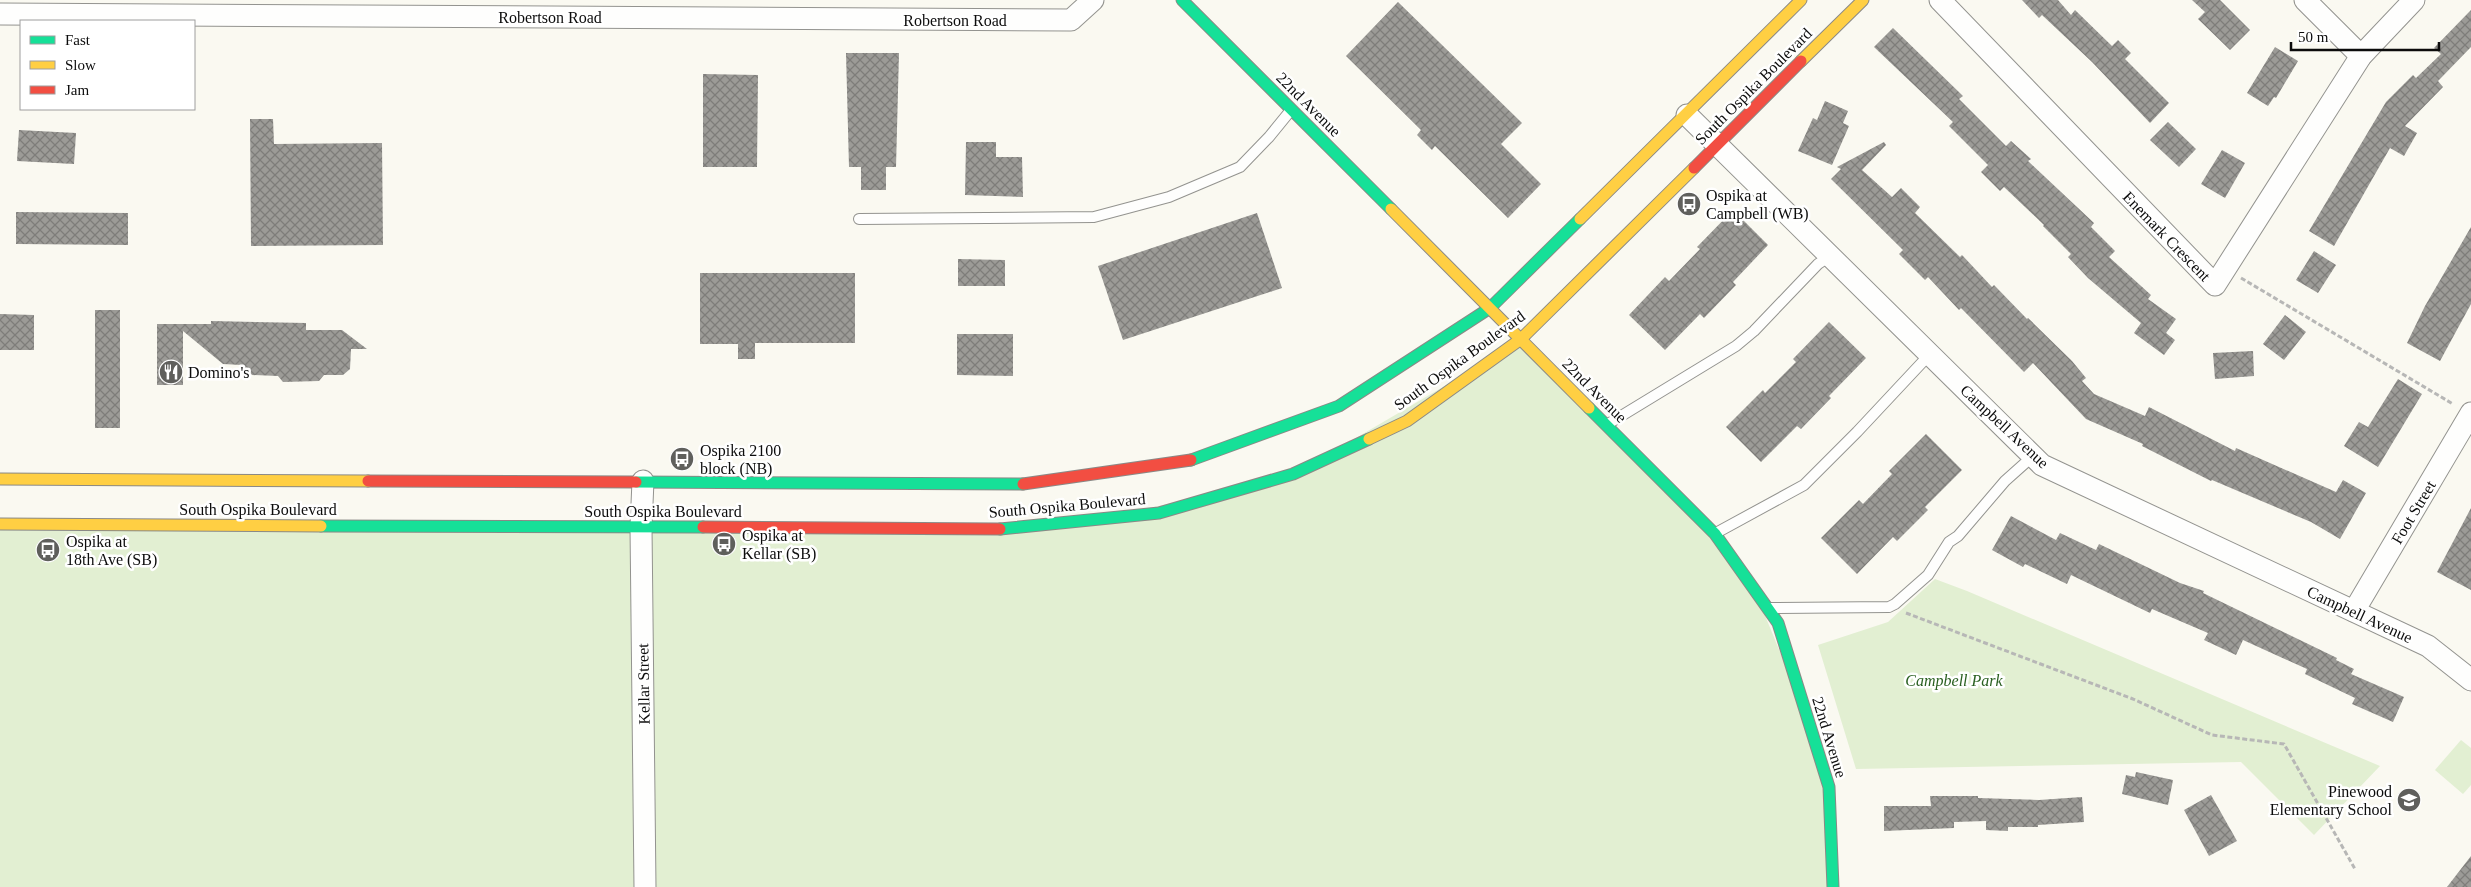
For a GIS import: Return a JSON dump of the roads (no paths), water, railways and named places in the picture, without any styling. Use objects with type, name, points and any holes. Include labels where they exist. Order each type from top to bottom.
[{"type":"main road","name":"22nd Avenue","points":[[1182,0],[1715,534],[1778,623],[1829,788],[1833,887]]},
{"type":"main road","name":"South Ospika Boulevard","points":[[0,479],[1025,484],[1191,460],[1339,406],[1490,308],[1801,0]]},
{"type":"main road","name":"South Ospika Boulevard","points":[[0,524],[1015,529],[1159,513],[1293,474],[1407,420],[1521,339],[1862,0]]},
{"type":"street","name":"Robertson Road","points":[[0,14],[1071,20],[1093,0]]},
{"type":"street","name":"Enemark Crescent","points":[[1940,0],[2215,285],[2362,56],[2414,0]]},
{"type":"street","points":[[2305,0],[2362,56]]},
{"type":"street","name":"Campbell Avenue","points":[[1687,115],[2042,466],[2428,646],[2471,680]]},
{"type":"street","name":"Foot Street","points":[[2354,611],[2471,414]]},
{"type":"street","name":"Kellar Street","points":[[643,481],[641,527],[645,887]]},
{"type":"lane","points":[[859,219],[1094,217],[1168,196],[1240,167],[1292,110]]},
{"type":"lane","points":[[1607,425],[1736,346],[1754,331],[1818,264],[1830,256]]},
{"type":"lane","points":[[1715,534],[1804,486],[1930,354]]},
{"type":"lane","points":[[1767,608],[1889,607],[1904,598],[1928,574],[1949,542],[1958,536],[2005,481],[2032,456]]},
{"type":"place","name":"Ospika at Campbell (WB)","points":[[1689,204]]},
{"type":"place","name":"Domino's","points":[[171,372]]},
{"type":"place","name":"Ospika 2100 block (NB)","points":[[682,459]]},
{"type":"place","name":"Ospika at Kellar (SB)","points":[[724,544]]},
{"type":"place","name":"Ospika at 18th Ave (SB)","points":[[48,550]]},
{"type":"place","name":"Pinewood Elementary School","points":[[2409,800]]},
{"type":"park label","name":"Campbell Park","points":[[1954,680]]}]
